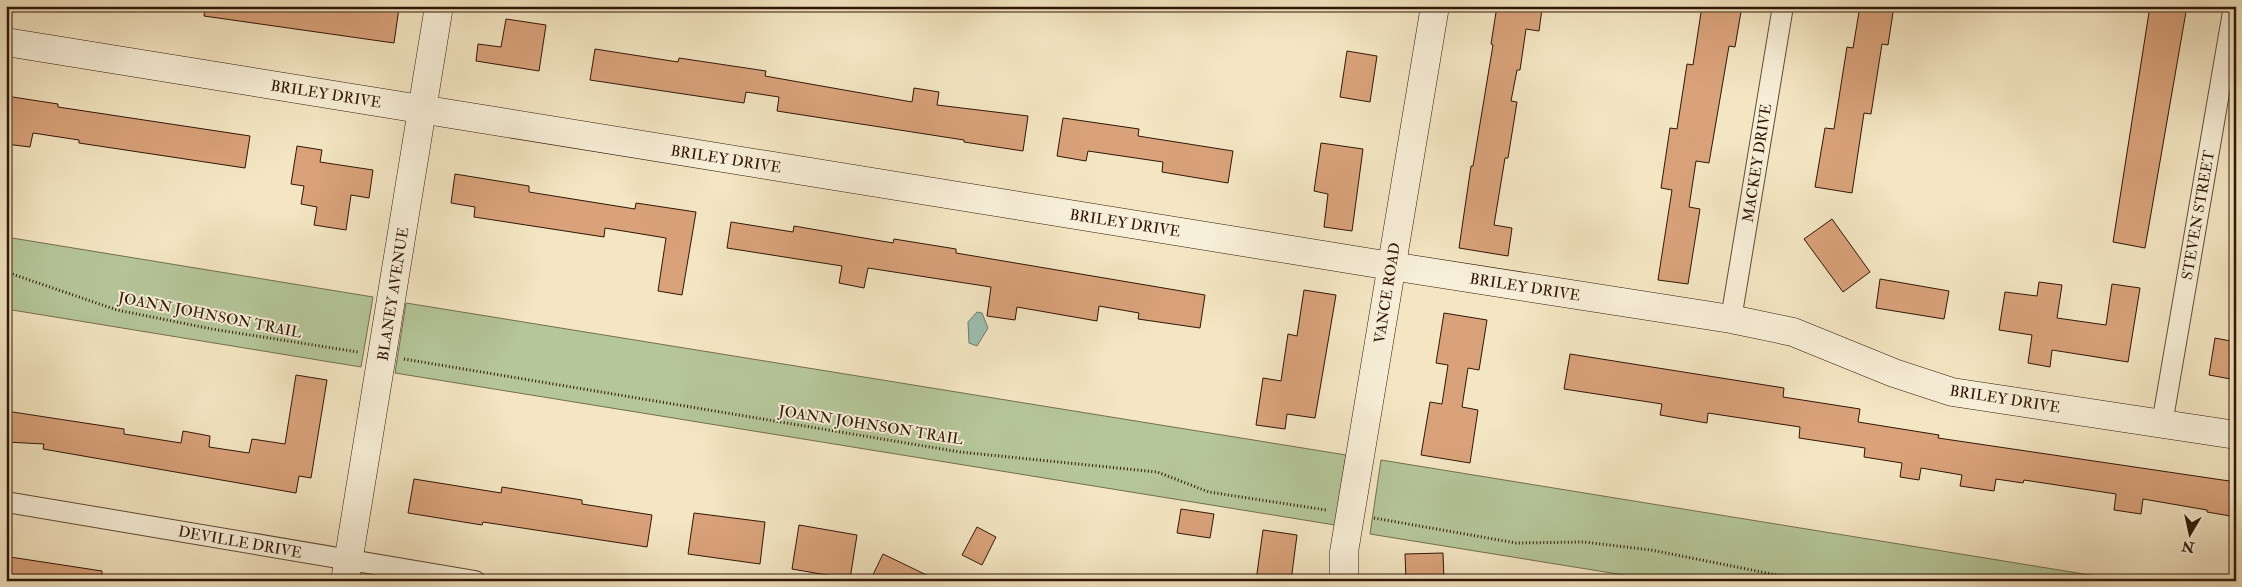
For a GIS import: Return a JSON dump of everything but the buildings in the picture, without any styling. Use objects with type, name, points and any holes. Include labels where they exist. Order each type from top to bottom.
[{"type":"street","name":"BLANEY AVENUE","points":[[347,570],[440,6]]},
{"type":"street","name":"VANCE ROAD","points":[[1344,581],[1344,552],[1435,6]]},
{"type":"street","name":"MACKEY DRIVE","points":[[1731,319],[1783,6]]},
{"type":"street","name":"STEVEN STREET","points":[[2162,424],[2229,70],[2234,6]]},
{"type":"street","name":"BRILEY DRIVE","points":[[6,42],[1391,266],[1731,319],[1792,332],[1894,373],[1952,392],[2236,435]]},
{"type":"street","name":"DEVILLE DRIVE","points":[[6,502],[347,570],[475,581]]},
{"type":"path","name":"JOANN JOHNSON TRAIL","points":[[6,272],[117,310],[212,329],[355,352]]},
{"type":"path","name":"JOANN JOHNSON TRAIL","points":[[414,361],[960,452],[1157,472],[1209,492],[1324,510]]},
{"type":"path","points":[[1382,520],[1516,543],[1584,542],[1651,550],[1807,581]]},
{"type":"shaded area","points":[[6,237],[373,297],[361,367],[6,309]]},
{"type":"shaded area","points":[[406,303],[1346,455],[1335,525],[395,373]]},
{"type":"shaded area","points":[[977,312],[982,313],[988,328],[977,346],[969,343],[968,322]]},
{"type":"shaded area","points":[[1381,460],[2127,581],[1661,581],[1370,534]]}]
